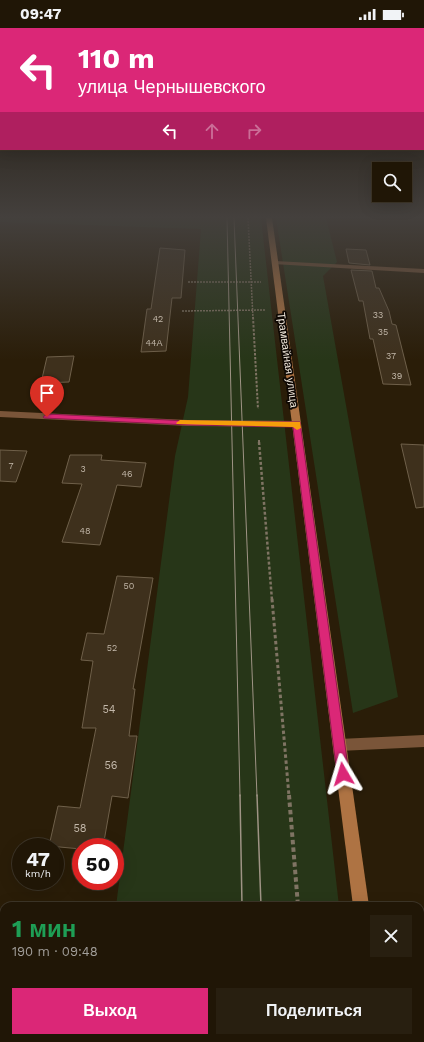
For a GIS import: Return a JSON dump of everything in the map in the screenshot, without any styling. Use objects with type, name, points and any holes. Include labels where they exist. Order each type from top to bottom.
[{"type":"main road","name":"Трамвайная улица","points":[[275,265],[360,902]]},
{"type":"street","points":[[318,265],[424,271]]},
{"type":"street","points":[[0,414],[188,423],[259,422],[297,424]]},
{"type":"street","points":[[339,744],[424,741]]},
{"type":"path","points":[[251,265],[259,422],[298,902]]},
{"type":"path","points":[[188,282],[278,282]]},
{"type":"path","points":[[182,311],[282,309]]},
{"type":"green space","points":[[198,265],[266,265],[339,902],[117,902],[118,890],[124,890],[124,845],[175,456],[188,397]]},
{"type":"green space","points":[[283,265],[334,265],[323,276],[398,697],[353,713]]},
{"type":"building","points":[[157,265],[184,265],[181,298],[172,298],[166,351],[141,352],[147,309],[151,309]]},
{"type":"building","points":[[351,270],[372,271],[376,288],[379,288],[389,311],[392,324],[396,325],[411,385],[383,384],[373,339],[370,339],[363,301],[359,301]]},
{"type":"building","points":[[74,356],[69,382],[41,383],[47,357]]},
{"type":"building","points":[[401,444],[424,445],[424,507],[416,508]]},
{"type":"building","points":[[0,450],[27,451],[16,482],[0,481]]},
{"type":"building","points":[[70,455],[102,455],[101,460],[146,463],[141,487],[117,485],[100,545],[62,542],[82,484],[62,483]]},
{"type":"building","points":[[117,576],[153,578],[133,689],[135,689],[129,736],[137,736],[128,798],[112,796],[105,838],[72,838],[72,848],[64,847],[64,838],[51,838],[58,806],[80,808],[96,728],[82,728],[93,661],[81,660],[87,633],[104,634]]},
{"type":"tram line","points":[[228,265],[240,796]]},
{"type":"tram line","points":[[236,265],[257,796]]},
{"type":"tram line","points":[[240,795],[242,902]]},
{"type":"tram line","points":[[257,795],[261,902]]},
{"type":"slow traffic","points":[[180,423],[259,422],[297,424],[297,428]]},
{"type":"route","points":[[47,417],[188,423],[259,422],[297,424],[343,774]]}]
